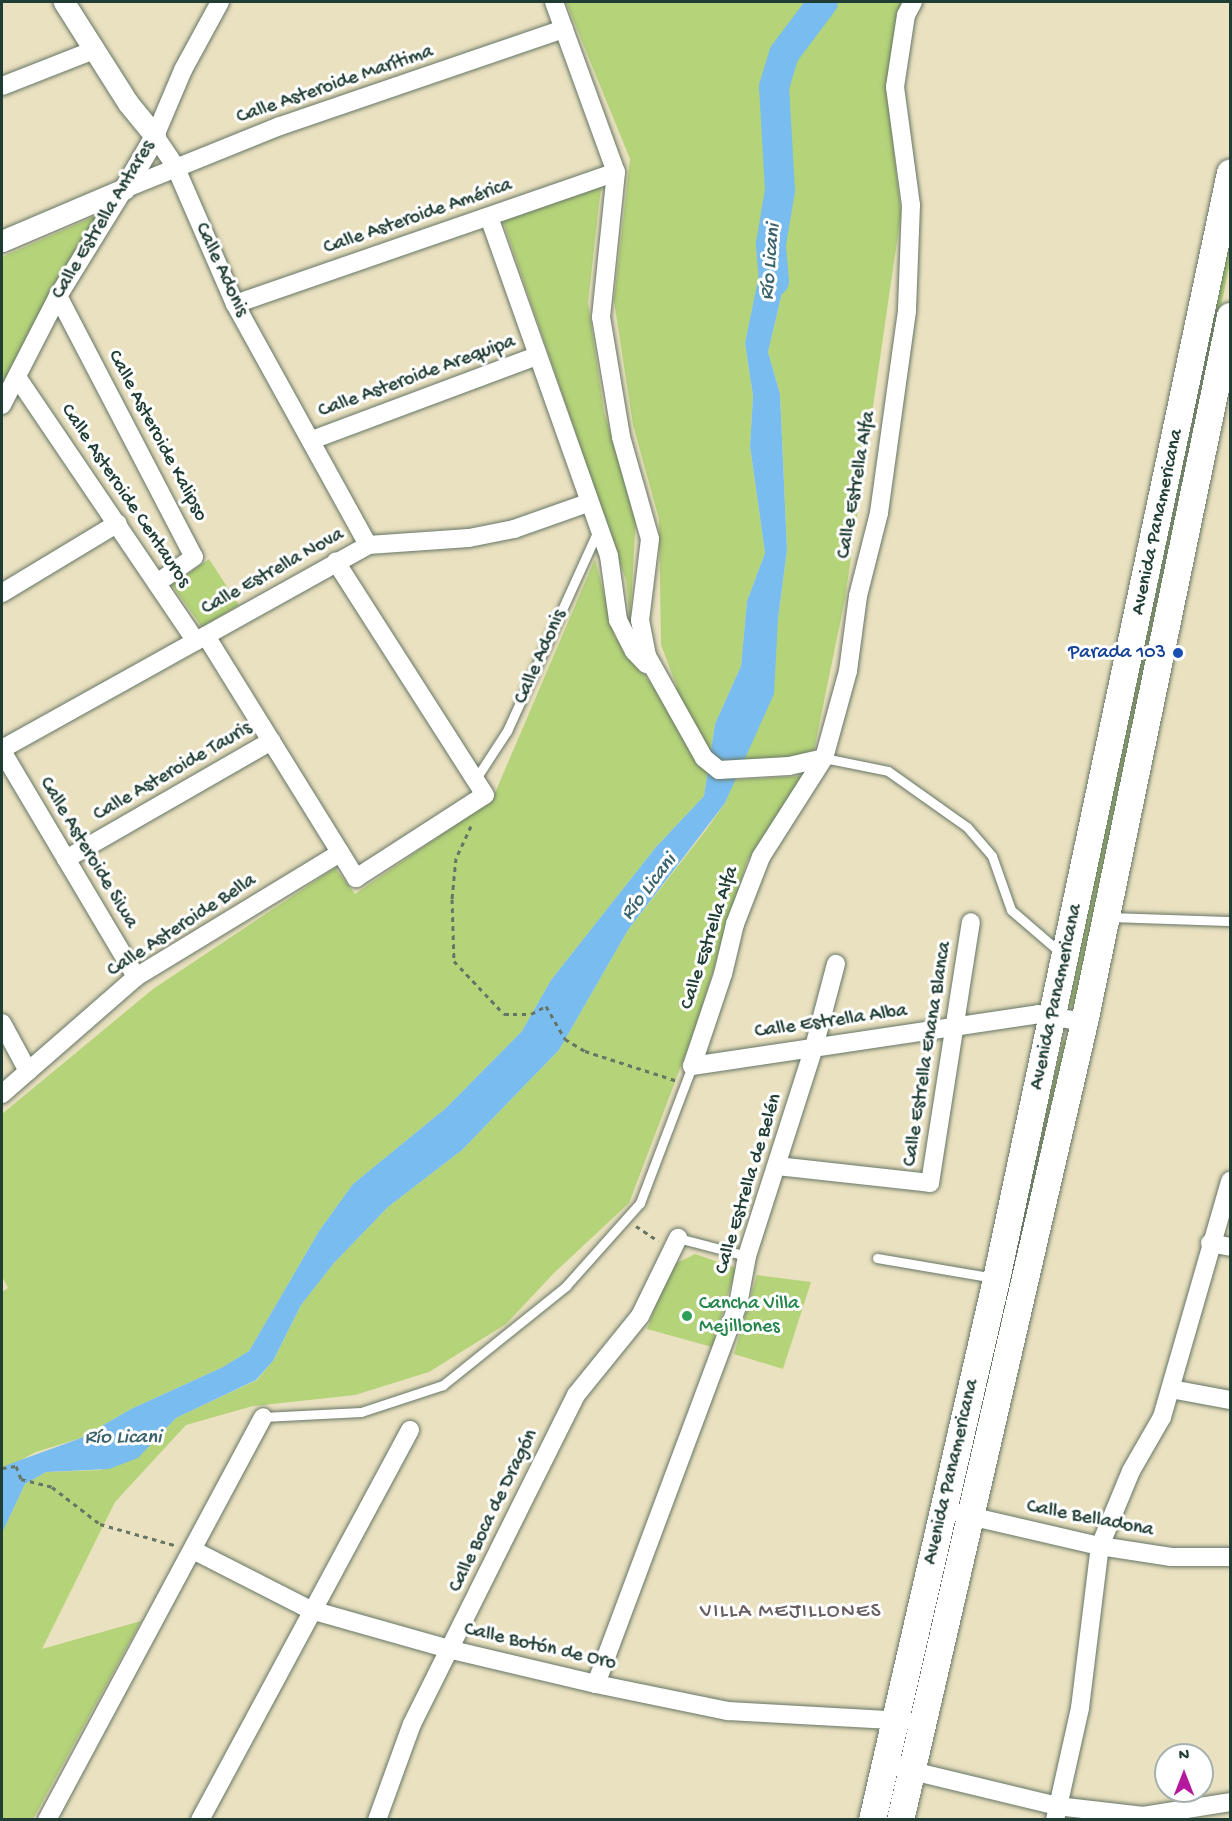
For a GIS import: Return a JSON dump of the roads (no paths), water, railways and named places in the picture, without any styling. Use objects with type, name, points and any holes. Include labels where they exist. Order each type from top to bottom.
[{"type":"main road","name":"Avenida Panamericana","points":[[872,1820],[996,1279],[1066,957],[1230,172]]},
{"type":"main road","name":"Avenida Panamericana","points":[[900,1820],[1084,1022],[1230,316]]},
{"type":"street","name":"Calle Adonis","points":[[64,2],[94,50],[175,166],[235,304],[368,545]]},
{"type":"street","name":"Calle Estrella Antares","points":[[2,405],[58,296],[155,136],[183,70],[219,2]]},
{"type":"street","points":[[554,2],[616,171],[601,317],[621,437],[650,539],[640,620],[642,638],[663,684],[704,758],[719,770],[789,766],[824,758]]},
{"type":"street","name":"Calle Estrella Alfa","points":[[692,1066],[723,974],[735,924],[761,857],[824,758],[848,670],[858,596],[879,513],[907,311],[911,205],[895,87],[906,15],[913,2]]},
{"type":"street","name":"Calle Asteroide Marítima","points":[[124,189],[175,166],[564,29]]},
{"type":"street","points":[[2,86],[94,50]]},
{"type":"street","name":"Calle Asteroide América","points":[[235,304],[616,171]]},
{"type":"street","points":[[2,241],[124,189]]},
{"type":"street","points":[[489,217],[588,503],[609,556],[622,628],[634,651],[663,684]]},
{"type":"street","name":"Calle Asteroide Kalipso","points":[[58,296],[194,557],[157,583]]},
{"type":"street","name":"Calle Asteroide Arequipa","points":[[312,440],[537,356]]},
{"type":"street","name":"Calle Asteroide Centauros","points":[[17,377],[157,583],[201,639],[271,741],[356,878],[480,788]]},
{"type":"street","name":"Calle Estrella Nova","points":[[2,750],[368,545],[469,538],[514,529],[588,503]]},
{"type":"street","points":[[2,593],[117,524]]},
{"type":"street","points":[[336,562],[480,788]]},
{"type":"street","name":"Calle Asteroide Tauris","points":[[66,859],[271,741]]},
{"type":"street","name":"Calle Asteroide Siwa","points":[[2,750],[136,977]]},
{"type":"street","name":"Calle Asteroide Bella","points":[[2,1094],[136,977],[340,853]]},
{"type":"street","name":"Calle Estrella Enana Blanca","points":[[777,1166],[930,1184],[971,922]]},
{"type":"street","name":"Calle Estrella de Belén","points":[[596,1684],[738,1305],[747,1256],[814,1047],[836,964]]},
{"type":"street","name":"Calle Estrella Alba","points":[[692,1066],[1038,1014],[1084,1022]]},
{"type":"street","points":[[2,1023],[28,1071]]},
{"type":"street","points":[[1056,1813],[1080,1708],[1100,1546],[1131,1470],[1162,1417],[1210,1243],[1230,1181]]},
{"type":"street","points":[[1210,1243],[1230,1247]]},
{"type":"street","name":"Calle Boca de Dragón","points":[[377,1820],[412,1724],[452,1650],[576,1395],[640,1316],[675,1244]]},
{"type":"street","points":[[1171,1389],[1230,1400]]},
{"type":"street","points":[[47,1820],[263,1417]]},
{"type":"street","points":[[200,1820],[311,1610],[410,1430]]},
{"type":"street","name":"Calle Belladona","points":[[943,1511],[1100,1546],[1171,1557],[1230,1557]]},
{"type":"street","name":"Calle Botón de Oro","points":[[193,1550],[311,1610],[452,1650],[596,1684],[728,1711],[921,1721]]},
{"type":"street","points":[[884,1764],[1056,1813],[1143,1816],[1230,1802]]},
{"type":"lane","name":"Calle Adonis","points":[[480,788],[599,529]]},
{"type":"lane","points":[[824,758],[888,771],[967,827],[993,856],[1011,910],[1066,957]]},
{"type":"lane","points":[[1107,917],[1230,921]]},
{"type":"lane","name":"Calle Estrella Alfa","points":[[263,1417],[361,1412],[443,1385],[566,1286],[640,1203],[692,1066]]},
{"type":"lane","points":[[675,1244],[747,1256]]},
{"type":"lane","points":[[877,1258],[996,1279]]},
{"type":"water","name":"Río Licani","points":[[780,236],[782,293],[768,352],[780,394],[787,550],[778,619],[774,694],[725,803],[628,930],[559,1050],[462,1150],[388,1207],[334,1263],[301,1305],[273,1361],[256,1380],[176,1418],[138,1458],[109,1469],[46,1472],[25,1484],[2,1533],[2,1470],[7,1465],[81,1438],[131,1409],[223,1367],[249,1351],[319,1231],[353,1184],[446,1108],[522,1031],[551,980],[656,847],[704,796],[715,724],[741,666],[747,601],[765,553],[750,446],[753,396],[745,343],[765,246]]},
{"type":"waterway","name":"Río Licani","points":[[774,281],[771,244],[780,190],[774,87],[784,54],[823,2]]},
{"type":"place","name":"Parada 103","points":[[1178,653]]},
{"type":"place","name":"Cancha Villa Mejillones","points":[[687,1316]]},
{"type":"district","name":"VILLA MEJILLONES","points":[[791,1613]]}]
